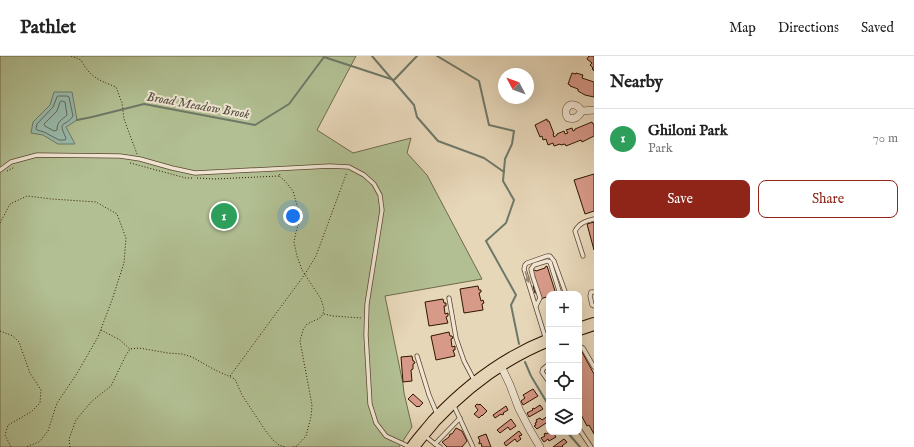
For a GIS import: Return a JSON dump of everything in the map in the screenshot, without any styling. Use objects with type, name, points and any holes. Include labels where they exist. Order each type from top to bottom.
[{"type":"main road","points":[[582,328],[594,324]]},
{"type":"main road","points":[[411,447],[452,403],[476,383],[527,350],[546,341]]},
{"type":"street","points":[[582,111],[594,110]]},
{"type":"street","points":[[501,366],[510,384],[519,409],[540,447]]},
{"type":"lane","points":[[0,170],[11,162],[37,155],[120,156],[140,159],[195,173],[330,166],[349,167],[364,175],[374,184],[380,195],[382,210],[366,304],[366,335],[370,404],[376,423],[386,436],[411,447]]},
{"type":"lane","points":[[583,256],[575,231],[581,224],[594,218]]},
{"type":"lane","points":[[546,334],[524,269],[525,265],[547,256],[552,258],[565,291]]},
{"type":"lane","points":[[536,306],[540,298],[533,277],[532,269],[534,265],[547,261],[550,262],[559,291]]},
{"type":"lane","points":[[594,292],[591,292],[590,296],[592,305],[594,306]]},
{"type":"lane","points":[[449,298],[456,338],[464,361],[476,383]]},
{"type":"lane","points":[[582,348],[594,366]]},
{"type":"lane","points":[[417,356],[429,395],[438,417]]},
{"type":"lane","points":[[546,366],[542,372],[546,378]]},
{"type":"lane","points":[[452,403],[473,447]]},
{"type":"lane","points":[[435,444],[460,418]]},
{"type":"lane","points":[[422,434],[440,447]]},
{"type":"lane","points":[[582,434],[591,447]]},
{"type":"path","points":[[71,56],[81,60],[86,70],[98,80],[116,87],[122,105],[124,119],[140,159]]},
{"type":"path","points":[[130,163],[186,178],[215,179],[279,176],[293,191],[298,209],[299,222],[294,242],[297,256],[302,270],[321,299],[324,309],[320,318],[307,324],[303,330],[300,341],[312,405],[312,418],[306,436],[297,446],[293,447]]},
{"type":"path","points":[[5,173],[14,167]]},
{"type":"path","points":[[230,376],[305,274],[316,256],[349,167]]},
{"type":"path","points":[[279,176],[281,169]]},
{"type":"path","points":[[0,222],[10,204],[26,196],[96,202],[117,214],[126,238],[124,263],[98,337],[76,375],[57,403],[48,432],[39,442],[26,447]]},
{"type":"path","points":[[323,314],[366,318]]},
{"type":"path","points":[[100,330],[120,340],[130,349],[139,348],[182,354],[192,357],[235,379],[242,395],[265,430],[273,440],[279,445],[285,447]]},
{"type":"path","points":[[0,332],[13,336],[19,342],[30,373],[41,390],[40,403],[31,412],[8,425],[5,435],[11,447]]},
{"type":"path","points":[[70,447],[69,439],[76,420],[92,401],[112,386],[130,349]]},
{"type":"shaded area","points":[[0,56],[356,56],[317,130],[353,153],[411,138],[407,153],[427,175],[482,279],[385,296],[412,427],[399,447],[0,447]]},
{"type":"water","points":[[54,92],[72,92],[77,120],[66,127],[75,144],[58,144],[43,135],[31,133],[33,122],[50,105]]},
{"type":"building","points":[[589,56],[594,56],[594,71],[590,65],[592,63],[587,59]]},
{"type":"building","points":[[572,73],[583,75],[582,78],[594,82],[594,97],[585,95],[578,91],[578,89],[568,84]]},
{"type":"building","points":[[547,119],[554,137],[564,131],[565,134],[568,133],[566,130],[572,128],[573,131],[592,122],[594,124],[594,136],[582,142],[581,140],[566,146],[565,144],[560,144],[554,146],[553,143],[548,145],[546,139],[543,140],[542,136],[540,137],[535,125]]},
{"type":"building","points":[[594,174],[594,211],[585,214],[574,180]]},
{"type":"building","points":[[594,222],[594,250],[587,224]]},
{"type":"building","points":[[547,266],[555,291],[546,291],[546,297],[541,299],[539,292],[535,293],[533,286],[537,285],[532,271]]},
{"type":"building","points":[[478,286],[479,290],[481,290],[479,293],[481,301],[483,300],[484,303],[482,304],[483,310],[464,313],[460,289]]},
{"type":"building","points":[[443,299],[444,303],[446,303],[446,306],[444,306],[445,314],[448,313],[448,316],[446,317],[448,323],[429,326],[425,302]]},
{"type":"building","points":[[449,332],[450,336],[453,338],[451,339],[452,347],[455,346],[455,350],[453,350],[455,356],[436,360],[431,336]]},
{"type":"building","points":[[582,352],[594,374],[594,434],[589,425],[587,426],[582,417]]},
{"type":"building","points":[[412,356],[415,363],[413,364],[413,369],[411,370],[412,381],[403,382],[401,357]]},
{"type":"building","points":[[533,389],[538,396],[523,405],[521,401],[525,398],[523,395]]},
{"type":"building","points":[[413,394],[423,403],[419,407],[408,399]]},
{"type":"building","points":[[480,404],[487,411],[479,418],[474,414],[478,410],[475,406]]},
{"type":"building","points":[[540,405],[543,409],[529,417],[527,413]]},
{"type":"building","points":[[506,406],[508,410],[503,413],[504,414],[501,414],[495,418],[493,415]]},
{"type":"building","points":[[546,417],[546,423],[537,429],[534,426],[537,422],[536,420],[540,418],[542,420]]},
{"type":"building","points":[[511,419],[516,426],[510,430],[508,427],[500,433],[497,430]]},
{"type":"building","points":[[456,428],[462,431],[467,441],[462,447],[447,447],[442,442],[449,437],[450,434],[452,434]]},
{"type":"building","points":[[519,431],[522,435],[519,436],[521,439],[517,442],[515,439],[506,446],[504,443]]},
{"type":"building","points":[[546,433],[546,435],[555,435],[556,437],[549,441],[548,439],[544,442],[541,438],[545,436],[544,434]]},
{"type":"building","points":[[486,434],[491,447],[482,447],[481,443],[479,444],[480,441],[478,437]]},
{"type":"building","points":[[564,439],[567,442],[562,446],[563,447],[553,447]]},
{"type":"waterway","points":[[372,56],[414,105],[417,117],[438,141],[484,158],[504,172]]},
{"type":"waterway","name":"Broad Meadow Brook","points":[[77,120],[144,104],[255,125],[289,104],[324,57],[394,80],[417,56]]},
{"type":"waterway","name":"Broad Meadow Brook","points":[[437,56],[479,81],[489,125],[514,131],[512,144],[505,159],[503,181],[514,200],[506,223],[486,241],[516,295],[511,305],[519,344]]},
{"type":"waterway","name":"Broad Meadow Brook","points":[[525,362],[531,376],[546,401]]},
{"type":"waterway","name":"Broad Meadow Brook","points":[[570,435],[580,447]]},
{"type":"place","name":"Ghiloni Park","points":[[224,216]]}]
